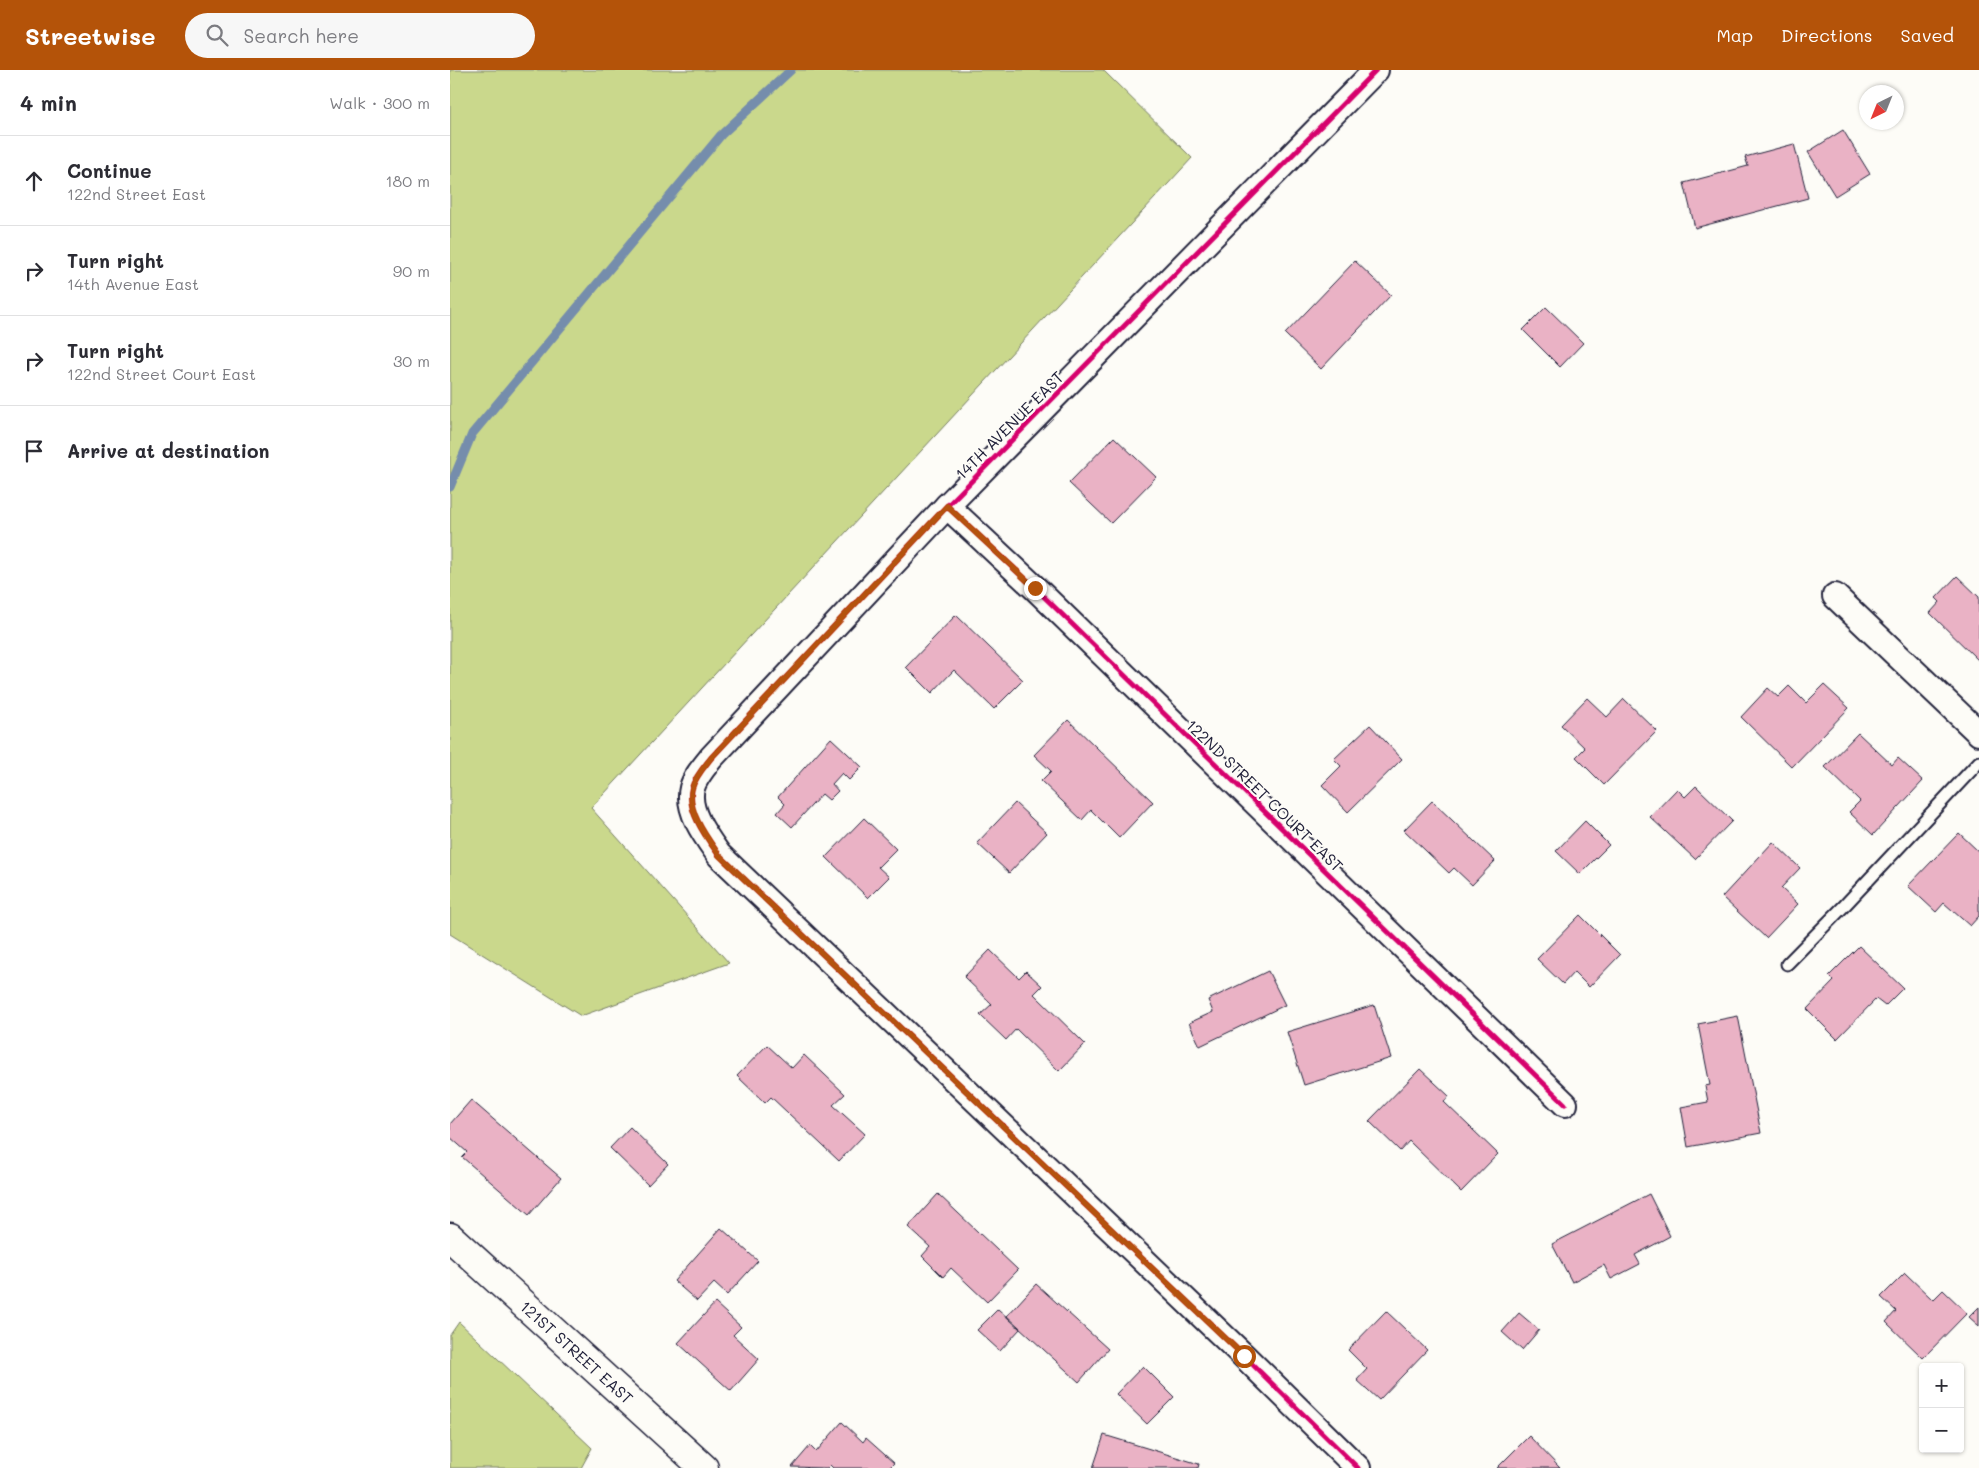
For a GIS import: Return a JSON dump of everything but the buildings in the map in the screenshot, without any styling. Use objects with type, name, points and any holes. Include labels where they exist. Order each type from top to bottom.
[{"type":"street","name":"14TH AVENUE EAST","points":[[1358,1468],[719,855],[709,842],[696,816],[692,801],[692,788],[699,774],[711,758],[947,506],[1376,70]]},
{"type":"street","name":"122ND STREET COURT EAST","points":[[947,506],[1042,595],[1565,1104]]},
{"type":"street","points":[[1835,596],[1979,733]]},
{"type":"street","name":"121ST STREET EAST","points":[[450,1237],[704,1468]]},
{"type":"lane","points":[[1787,964],[1979,762]]},
{"type":"green space","points":[[450,70],[1103,70],[1192,158],[591,808],[729,963],[581,1016],[450,934]]},
{"type":"green space","points":[[459,1322],[592,1448],[581,1468],[450,1468],[450,1335]]},
{"type":"waterway","points":[[450,487],[472,434],[721,135],[791,70]]},
{"type":"cycle path","points":[[1358,1468],[1244,1356],[719,855],[699,824],[692,806],[691,797],[695,780],[711,758],[947,506],[1376,70]]},
{"type":"cycle path","points":[[947,506],[1035,588],[1565,1104]]},
{"type":"route","points":[[1035,588],[947,506],[711,758],[699,774],[692,788],[692,801],[696,816],[709,842],[719,855],[1244,1356]]}]
